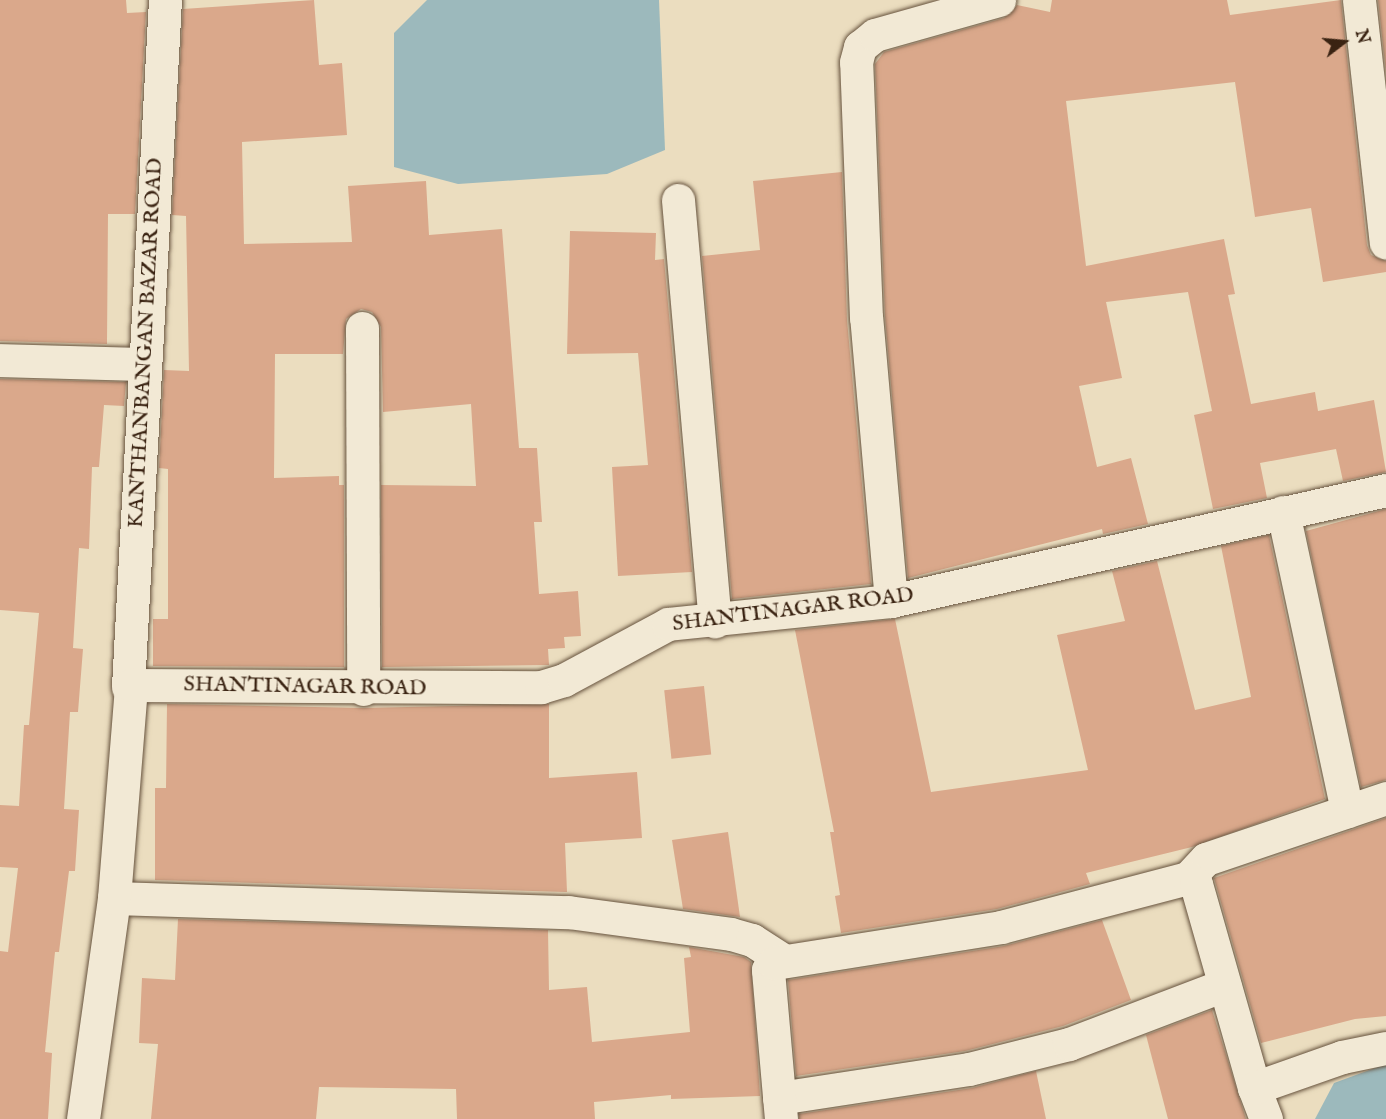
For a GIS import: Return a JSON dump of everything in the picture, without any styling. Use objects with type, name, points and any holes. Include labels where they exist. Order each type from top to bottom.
[{"type":"street","name":"KANTHANBANGAN BAZAR ROAD","points":[[83,1119],[114,898],[130,686],[143,364],[165,0]]},
{"type":"street","points":[[891,601],[866,318],[856,62],[860,47],[876,35],[999,0]]},
{"type":"street","points":[[1359,0],[1386,243]]},
{"type":"street","points":[[678,200],[714,621]]},
{"type":"street","points":[[362,328],[363,689]]},
{"type":"street","points":[[0,360],[143,364]]},
{"type":"street","name":"SHANTINAGAR ROAD","points":[[130,686],[363,689],[542,687],[564,680],[663,626],[891,601],[1386,490]]},
{"type":"street","points":[[1283,512],[1347,811]]},
{"type":"street","points":[[1224,985],[1068,1044],[780,1114],[768,970],[783,960],[1001,927],[1188,878],[1206,859],[1386,798]]},
{"type":"street","points":[[1188,878],[1196,884],[1254,1088],[1266,1119]]},
{"type":"street","points":[[114,898],[568,912],[731,934],[752,940],[783,960]]},
{"type":"street","points":[[1254,1088],[1342,1058],[1386,1048]]},
{"type":"water","points":[[427,0],[659,0],[665,150],[607,174],[458,184],[394,167],[394,33]]},
{"type":"water","points":[[1386,1064],[1386,1119],[1315,1119],[1334,1083]]},
{"type":"building","points":[[0,0],[126,0],[127,13],[146,12],[135,214],[108,214],[107,344],[0,341]]},
{"type":"building","points":[[314,0],[319,65],[342,63],[347,135],[242,142],[244,244],[352,242],[348,186],[426,181],[429,235],[502,229],[519,448],[537,448],[542,522],[534,522],[539,594],[578,591],[581,636],[564,637],[565,648],[548,649],[549,665],[382,667],[381,485],[476,486],[471,404],[383,412],[381,327],[372,312],[361,309],[346,319],[343,354],[275,354],[274,478],[339,476],[339,485],[344,485],[344,667],[153,666],[153,619],[168,619],[168,469],[159,468],[164,370],[189,371],[186,216],[172,215],[183,9]]},
{"type":"building","points":[[1052,0],[1227,0],[1230,15],[1341,0],[1367,245],[1371,255],[1386,261],[1386,272],[1323,282],[1311,208],[1255,217],[1235,82],[1066,101],[1086,266],[1224,239],[1235,294],[1228,295],[1251,404],[1315,392],[1318,411],[1374,400],[1386,472],[1343,481],[1336,449],[1260,463],[1267,498],[1213,509],[1194,415],[1212,411],[1188,292],[1106,302],[1122,378],[1079,386],[1097,467],[1131,458],[1148,524],[1103,534],[1102,529],[908,578],[885,317],[875,64],[884,52],[1004,18],[1017,5],[1050,12]]},
{"type":"building","points":[[1378,0],[1386,0],[1386,73]]},
{"type":"building","points":[[842,172],[847,320],[871,584],[732,599],[702,256],[760,250],[753,181]]},
{"type":"building","points":[[570,231],[656,233],[655,260],[664,259],[692,572],[618,576],[612,467],[648,465],[638,353],[567,354]]},
{"type":"building","points":[[0,379],[126,382],[124,406],[104,405],[99,467],[92,467],[89,549],[79,548],[73,648],[83,649],[78,712],[70,712],[64,809],[79,810],[75,871],[69,871],[59,952],[55,952],[45,1052],[52,1053],[48,1119],[0,1119],[0,951],[8,952],[18,868],[0,867],[0,805],[19,806],[24,725],[29,725],[39,613],[0,610]]},
{"type":"building","points":[[1386,509],[1386,780],[1361,787],[1306,531]]},
{"type":"building","points":[[1269,535],[1325,799],[1192,847],[1086,873],[1090,884],[997,909],[841,933],[835,896],[840,895],[830,832],[834,832],[795,630],[895,619],[931,792],[1088,770],[1057,635],[1125,621],[1112,571],[1157,561],[1195,710],[1251,697],[1221,546]]},
{"type":"building","points":[[704,686],[711,755],[671,759],[664,690]]},
{"type":"building","points":[[167,704],[362,708],[549,704],[549,778],[637,772],[642,838],[565,843],[567,892],[155,880],[155,788],[166,788]]},
{"type":"building","points":[[1386,818],[1386,1016],[1355,1019],[1261,1043],[1214,878]]},
{"type":"building","points":[[728,832],[740,917],[683,909],[672,840]]},
{"type":"building","points":[[178,919],[548,930],[549,990],[587,987],[592,1042],[690,1032],[684,958],[691,957],[689,947],[744,957],[751,962],[760,1096],[671,1099],[671,1095],[594,1102],[595,1119],[457,1119],[456,1089],[319,1087],[316,1119],[151,1119],[158,1044],[139,1043],[142,978],[175,980]]},
{"type":"building","points":[[1102,920],[1131,1000],[1063,1026],[965,1051],[796,1076],[788,980],[1004,946]]},
{"type":"building","points":[[1212,1010],[1246,1119],[1168,1119],[1146,1035]]},
{"type":"building","points":[[1036,1071],[1046,1119],[799,1119],[799,1114],[972,1088]]}]
